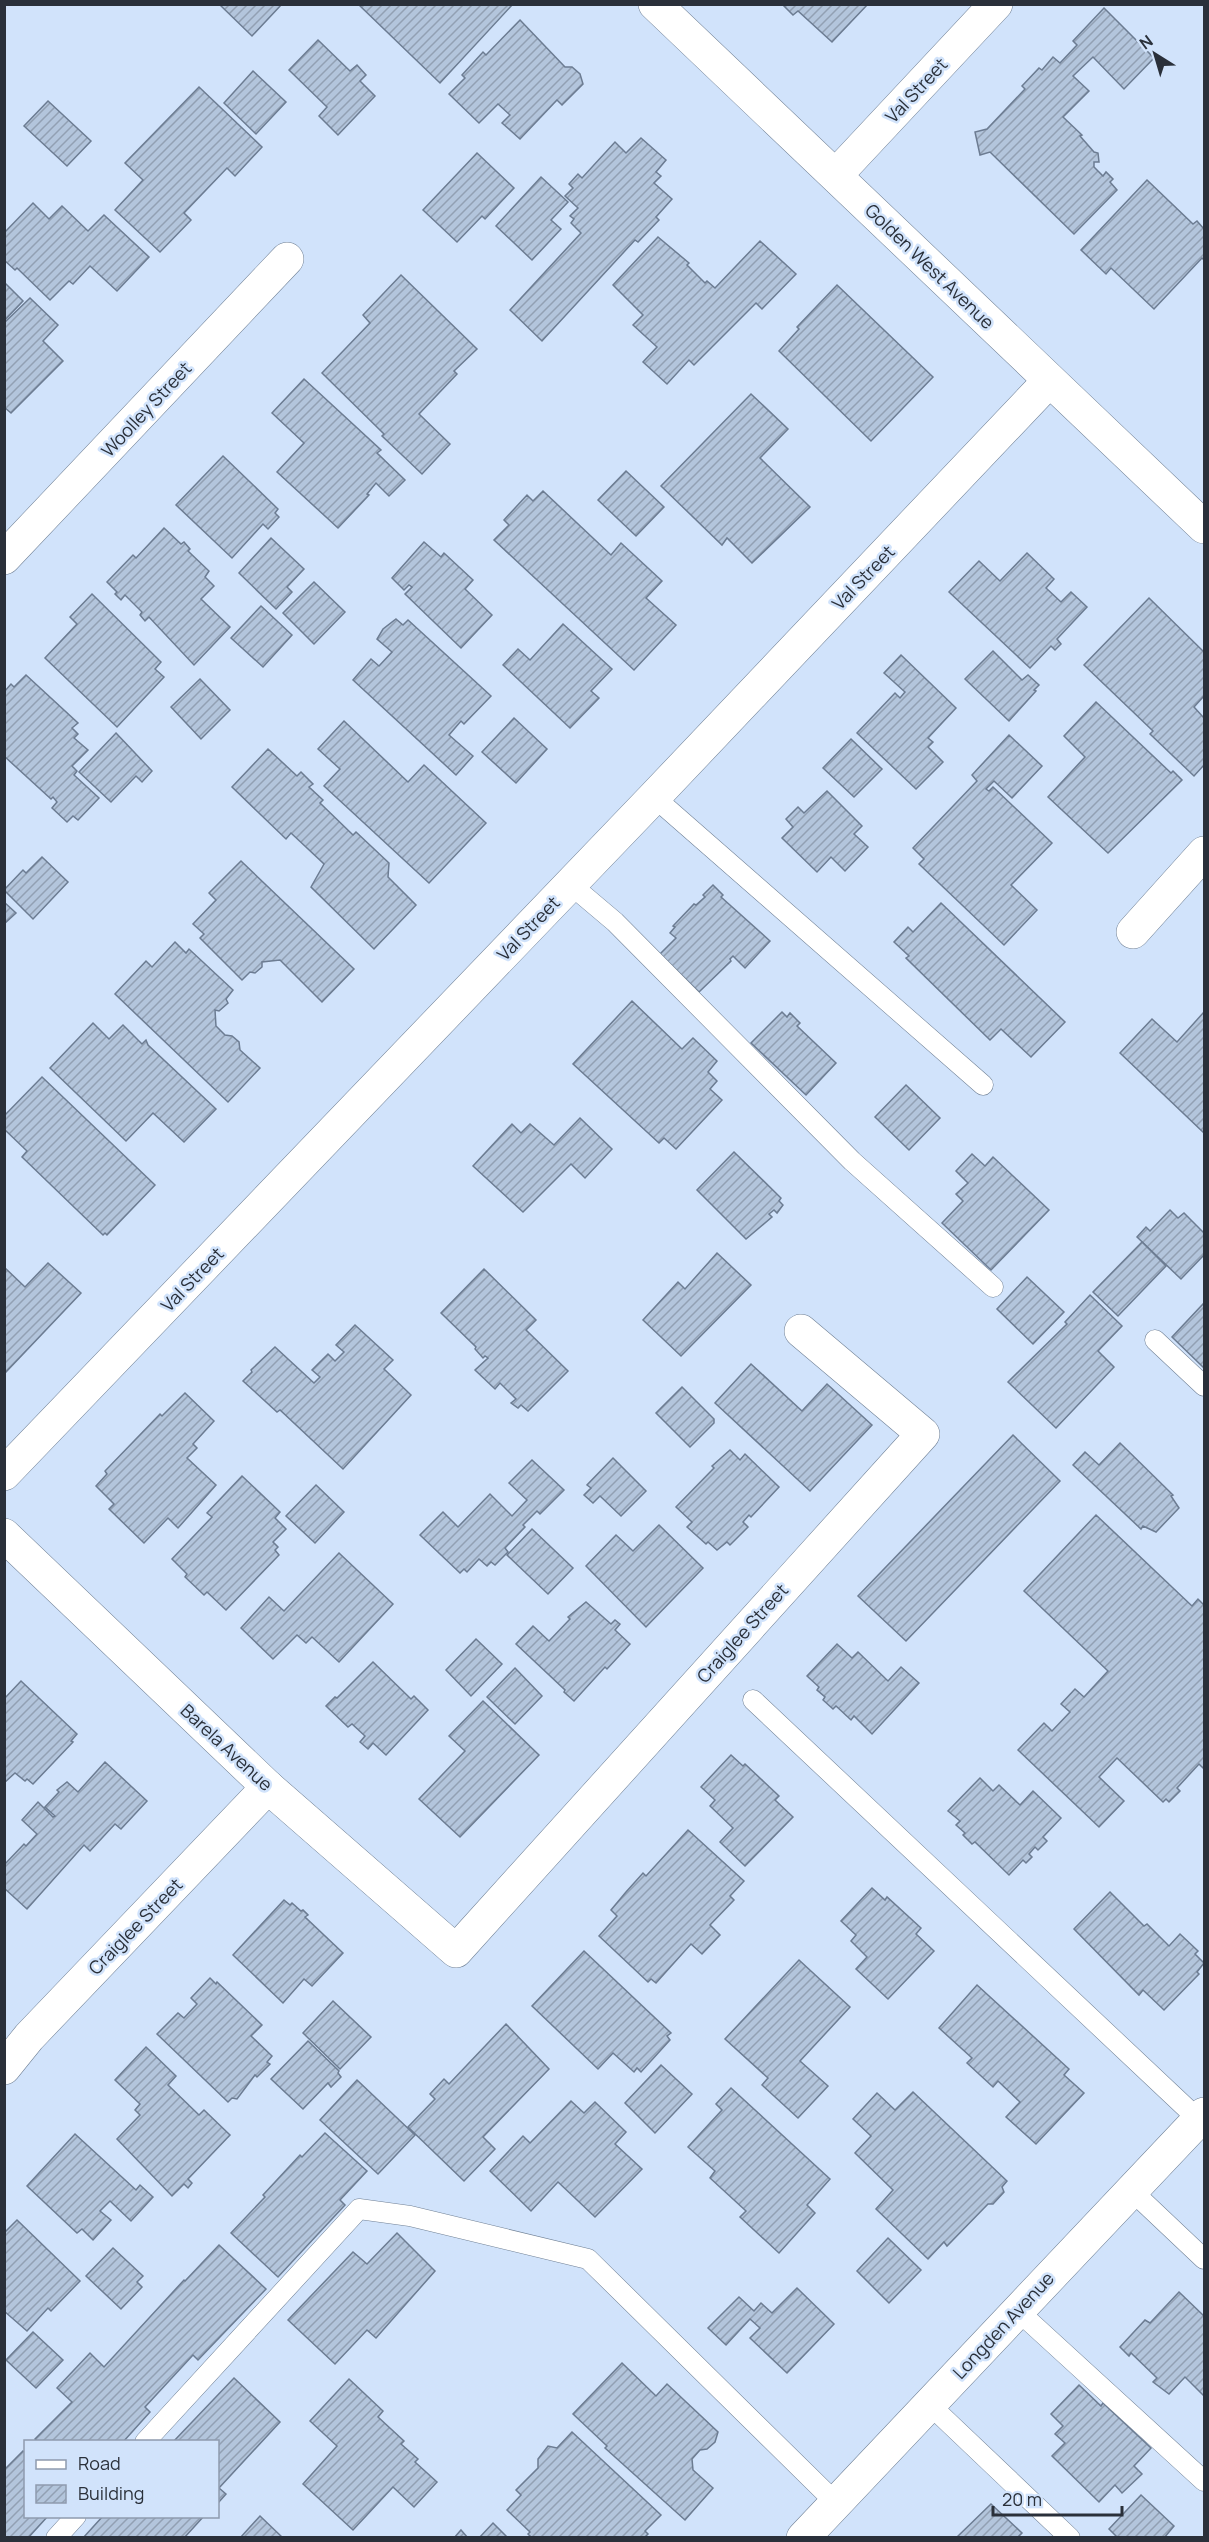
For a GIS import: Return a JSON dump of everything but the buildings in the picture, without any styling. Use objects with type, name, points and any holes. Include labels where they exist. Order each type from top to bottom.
[{"type":"street","name":"Golden West Avenue","points":[[656,4],[1204,527]]},
{"type":"street","name":"Val Street","points":[[836,175],[996,4]]},
{"type":"street","name":"Woolley Street","points":[[4,558],[287,259]]},
{"type":"street","name":"Val Street","points":[[4,1474],[654,797],[1049,381]]},
{"type":"street","points":[[1132,932],[1204,853]]},
{"type":"street","name":"Craiglee Street","points":[[456,1951],[922,1434],[801,1331]]},
{"type":"street","name":"Barela Avenue","points":[[4,1535],[268,1787],[456,1951]]},
{"type":"street","name":"Craiglee Street","points":[[4,2068],[29,2037],[268,1787]]},
{"type":"street","name":"Longden Avenue","points":[[803,2538],[1202,2117]]},
{"type":"lane","points":[[654,797],[983,1085]]},
{"type":"lane","points":[[570,884],[615,922],[852,1161],[993,1287]]},
{"type":"lane","points":[[1155,1340],[1204,1386]]},
{"type":"lane","points":[[753,1700],[1202,2117]]},
{"type":"lane","points":[[1131,2190],[1204,2259]]},
{"type":"lane","points":[[147,2440],[359,2209],[410,2216],[588,2259],[836,2503]]},
{"type":"lane","points":[[1017,2310],[1204,2481]]},
{"type":"lane","points":[[929,2404],[1070,2538]]},
{"type":"lane","points":[[56,2538],[75,2518]]}]
